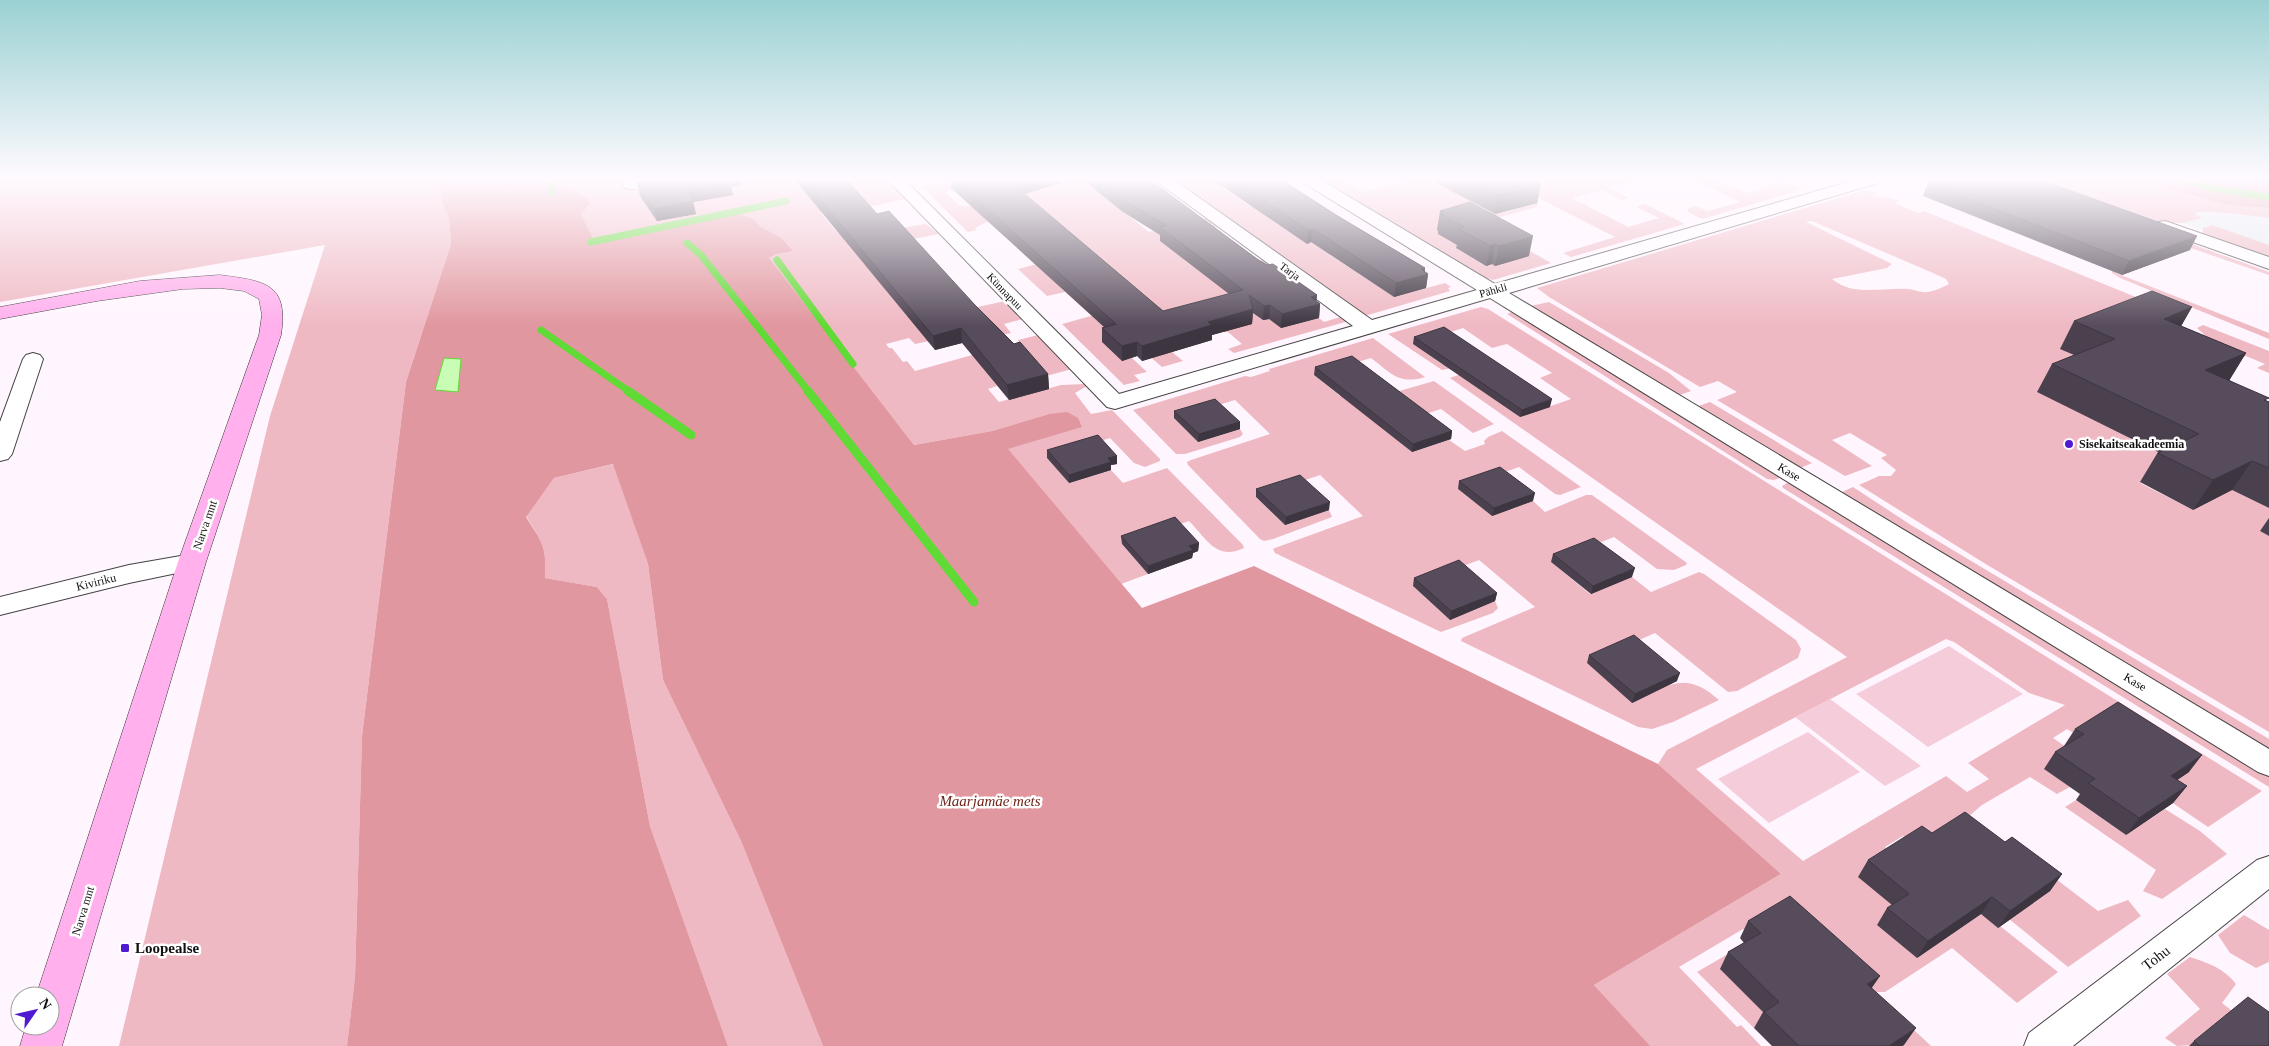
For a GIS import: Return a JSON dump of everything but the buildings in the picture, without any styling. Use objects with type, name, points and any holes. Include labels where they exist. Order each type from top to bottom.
[{"type":"main road","name":"Narva mnt","points":[[0,313],[130,290],[195,281],[244,283],[267,294],[274,310],[270,335],[192,562],[60,986]]},
{"type":"street","name":"Künnapuu","points":[[944,229],[1114,402]]},
{"type":"street","name":"Tarja","points":[[1231,229],[1368,327]]},
{"type":"street","name":"Kase","points":[[1390,229],[2269,764]]},
{"type":"street","name":"Pähkli","points":[[1114,402],[1704,229]]},
{"type":"street","points":[[2172,229],[2269,263]]},
{"type":"street","points":[[0,454],[33,359]]},
{"type":"street","name":"Kiviriku","points":[[0,606],[129,574],[192,562]]},
{"type":"street","name":"Tohu","points":[[2043,1046],[2269,870]]},
{"type":"shaded area","points":[[0,229],[450,229],[451,244],[406,382],[362,736],[355,977],[347,1046],[119,1046],[270,416],[325,245],[0,302]]},
{"type":"shaded area","points":[[588,229],[638,229],[593,238]]},
{"type":"shaded area","points":[[764,229],[834,229],[836,231],[851,229],[932,229],[939,234],[902,241],[857,254],[907,316],[954,305],[960,311],[1005,301],[1023,319],[1004,324],[1011,333],[915,344],[909,338],[886,344],[889,348],[892,348],[903,362],[907,361],[915,371],[1038,335],[1072,369],[1039,378],[982,367],[997,386],[988,389],[999,402],[1061,385],[1085,384],[1087,386],[1075,393],[1091,414],[1112,410],[1160,459],[1160,461],[1145,467],[1134,463],[1110,438],[1047,458],[1069,483],[1111,470],[1123,483],[1167,468],[1244,548],[1226,552],[1219,550],[1207,541],[1189,521],[1122,544],[1148,574],[1121,584],[1007,449],[1049,414],[992,431],[914,445],[772,263],[769,258],[776,254],[770,233]]},
{"type":"shaded area","points":[[965,229],[977,230],[968,232]]},
{"type":"shaded area","points":[[999,229],[1145,229],[1149,232],[1162,229],[1210,229],[1160,241],[1200,271],[1231,264],[1235,267],[1264,260],[1271,265],[1281,328],[1319,318],[1324,322],[1347,315],[1349,321],[1234,353],[1228,349],[1242,344],[1228,332],[1222,332],[1202,315],[1132,358],[1147,372],[1134,375],[1140,381],[1124,385],[1062,324],[1098,314],[1056,283],[1065,292],[1047,296],[1018,269],[1044,262]]},
{"type":"shaded area","points":[[1242,229],[1285,229],[1306,243],[1336,236],[1330,255],[1394,297],[1445,283],[1451,287],[1448,288],[1450,291],[1368,315],[1363,314]]},
{"type":"shaded area","points":[[1402,229],[1456,229],[1441,233],[1461,247],[1457,249],[1486,266],[1518,244],[1551,263],[1493,280],[1482,277]]},
{"type":"shaded area","points":[[1599,229],[1668,229],[1571,257],[1563,253],[1615,237]]},
{"type":"shaded area","name":"Sisekaitseakadeemia","points":[[1735,229],[1820,229],[1892,264],[1887,268],[1832,279],[1841,285],[1859,290],[1908,289],[1926,292],[1949,284],[1946,279],[1830,229],[1968,229],[2158,306],[2061,349],[2100,367],[2129,438],[2180,463],[2140,483],[2193,510],[2232,490],[2269,508],[2269,527],[2260,531],[2269,536],[2269,732],[1984,563],[1859,485],[1879,476],[1891,476],[1896,470],[1881,458],[1887,455],[1850,433],[1832,440],[1872,466],[1845,476],[1717,400],[1737,392],[1718,381],[1700,387],[1537,288]]},
{"type":"shaded area","points":[[2135,229],[2150,229],[2269,272],[2269,275]]},
{"type":"shaded area","points":[[2199,229],[2269,229],[2269,256]]},
{"type":"shaded area","points":[[2203,229],[2223,229],[2269,245],[2269,260],[2203,234]]},
{"type":"shaded area","points":[[2112,269],[2116,273],[2269,333],[2269,339],[2120,278],[2112,273]]},
{"type":"shaded area","points":[[1549,302],[1669,373],[1691,391],[1677,396],[1526,307]]},
{"type":"shaded area","points":[[1481,307],[1488,309],[2262,791],[2208,827],[2158,793],[2188,772],[2079,736],[2067,729],[2053,738],[2072,751],[2070,787],[2057,794],[2030,777],[1982,805],[1954,829],[1921,850],[1903,836],[1885,847],[1894,854],[1899,911],[1917,958],[1981,914],[2000,926],[2058,972],[2017,1003],[1952,948],[1885,992],[1874,992],[1931,1046],[1902,1046],[1743,929],[1679,967],[1737,1027],[1741,1025],[1761,1046],[1649,1046],[1594,985],[1781,874],[1658,764],[1667,750],[1847,657],[1450,378],[1488,364],[1520,417],[1571,399],[1540,378],[1552,373],[1507,344],[1492,348],[1463,328],[1414,344],[1442,364],[1463,366],[1442,370],[1388,334]],"holes":[[[1946,639],[1954,642],[2029,693],[2065,705],[1968,763],[1989,779],[1967,792],[1946,776],[1803,861],[1696,769]]]},
{"type":"shaded area","points":[[1514,311],[1782,477],[1774,480],[1767,479],[1507,314]]},
{"type":"shaded area","points":[[2203,325],[2269,351],[2269,373],[2257,368],[2265,364],[2246,356],[2238,360],[2224,353],[2197,328]]},
{"type":"shaded area","points":[[1373,338],[1425,377],[1408,380],[1395,376],[1371,358],[1314,375],[1340,396],[1378,384],[1389,394],[1434,381],[1494,424],[1473,433],[1441,409],[1382,428],[1412,452],[1449,440],[1465,451],[1485,444],[1484,441],[1488,437],[1502,431],[1581,487],[1560,495],[1555,494],[1519,467],[1458,489],[1492,516],[1533,501],[1545,512],[1586,495],[1592,495],[1687,563],[1674,570],[1657,569],[1614,537],[1551,562],[1590,594],[1632,577],[1651,592],[1699,572],[1796,640],[1801,649],[1798,658],[1737,691],[1728,692],[1655,633],[1587,663],[1632,702],[1676,683],[1696,685],[1719,700],[1673,722],[1652,729],[1638,727],[1461,641],[1462,638],[1535,607],[1479,560],[1413,586],[1450,620],[1495,601],[1498,608],[1493,613],[1441,632],[1275,553],[1273,549],[1275,548],[1363,516],[1320,475],[1256,497],[1285,525],[1329,510],[1332,517],[1273,539],[1264,541],[1260,539],[1187,462],[1270,434],[1235,400],[1175,418],[1198,442],[1240,429],[1243,434],[1240,437],[1185,454],[1176,454],[1133,410],[1245,376],[1251,377],[1270,371],[1269,369]]},
{"type":"shaded area","points":[[1158,350],[1163,354],[1172,352],[1183,361],[1162,367],[1147,354]]},
{"type":"shaded area","points":[[444,358],[461,359],[458,392],[435,390]]},
{"type":"shaded area","points":[[1710,402],[1812,463],[1798,469],[1696,407]]},
{"type":"shaded area","points":[[614,464],[648,564],[663,680],[741,841],[823,1046],[728,1046],[650,826],[607,599],[597,587],[545,578],[544,551],[536,532],[526,516],[554,478]]},
{"type":"shaded area","points":[[1789,482],[2269,776],[2269,787],[1783,488],[1782,486]]},
{"type":"shaded area","points":[[1853,487],[1911,525],[2269,739],[2269,752],[1840,493]]},
{"type":"shaded area","points":[[1949,646],[2023,694],[1928,747],[1856,694]]},
{"type":"shaded area","points":[[1830,699],[1921,766],[1885,786],[1795,717]]},
{"type":"shaded area","points":[[1808,732],[1860,772],[1769,823],[1718,779]]},
{"type":"shaded area","points":[[2076,800],[2126,835],[2165,809],[2200,831],[2227,854],[2162,899],[2143,891],[2156,870],[2065,807]]},
{"type":"shaded area","points":[[2010,844],[2098,911],[2128,900],[2141,916],[2068,967],[2009,919]]},
{"type":"shaded area","points":[[2244,915],[2269,930],[2269,962],[2256,968],[2230,953],[2218,935]]},
{"type":"shaded area","points":[[1745,944],[1770,1019],[1754,1028],[1697,972]]},
{"type":"shaded area","points":[[2190,957],[2215,967],[2231,978],[2236,984],[2222,1003],[2269,1040],[2177,1046],[2165,1038],[2200,1009],[2167,974]]},
{"type":"green space","name":"Maarjamäe mets","points":[[450,229],[588,229],[593,238],[638,229],[765,229],[782,239],[793,251],[776,254],[769,258],[914,445],[992,431],[1049,414],[1067,412],[1078,418],[1082,427],[1008,449],[1142,608],[1254,566],[1658,764],[1781,874],[1594,985],[1650,1046],[823,1046],[741,841],[663,680],[648,564],[613,464],[554,478],[526,517],[544,551],[545,578],[597,587],[607,599],[650,826],[728,1046],[347,1046],[355,977],[362,736],[406,382],[451,244]]},
{"type":"waterway","points":[[591,242],[654,229]]},
{"type":"waterway","points":[[687,243],[701,255],[809,392]]},
{"type":"waterway","points":[[777,260],[853,364]]},
{"type":"waterway","points":[[541,330],[630,392]]},
{"type":"waterway","points":[[628,391],[691,435]]},
{"type":"waterway","points":[[808,391],[974,602]]},
{"type":"place","name":"Sisekaitseakadeemia","points":[[2069,444]]},
{"type":"place","name":"Loopealse","points":[[125,948]]}]
